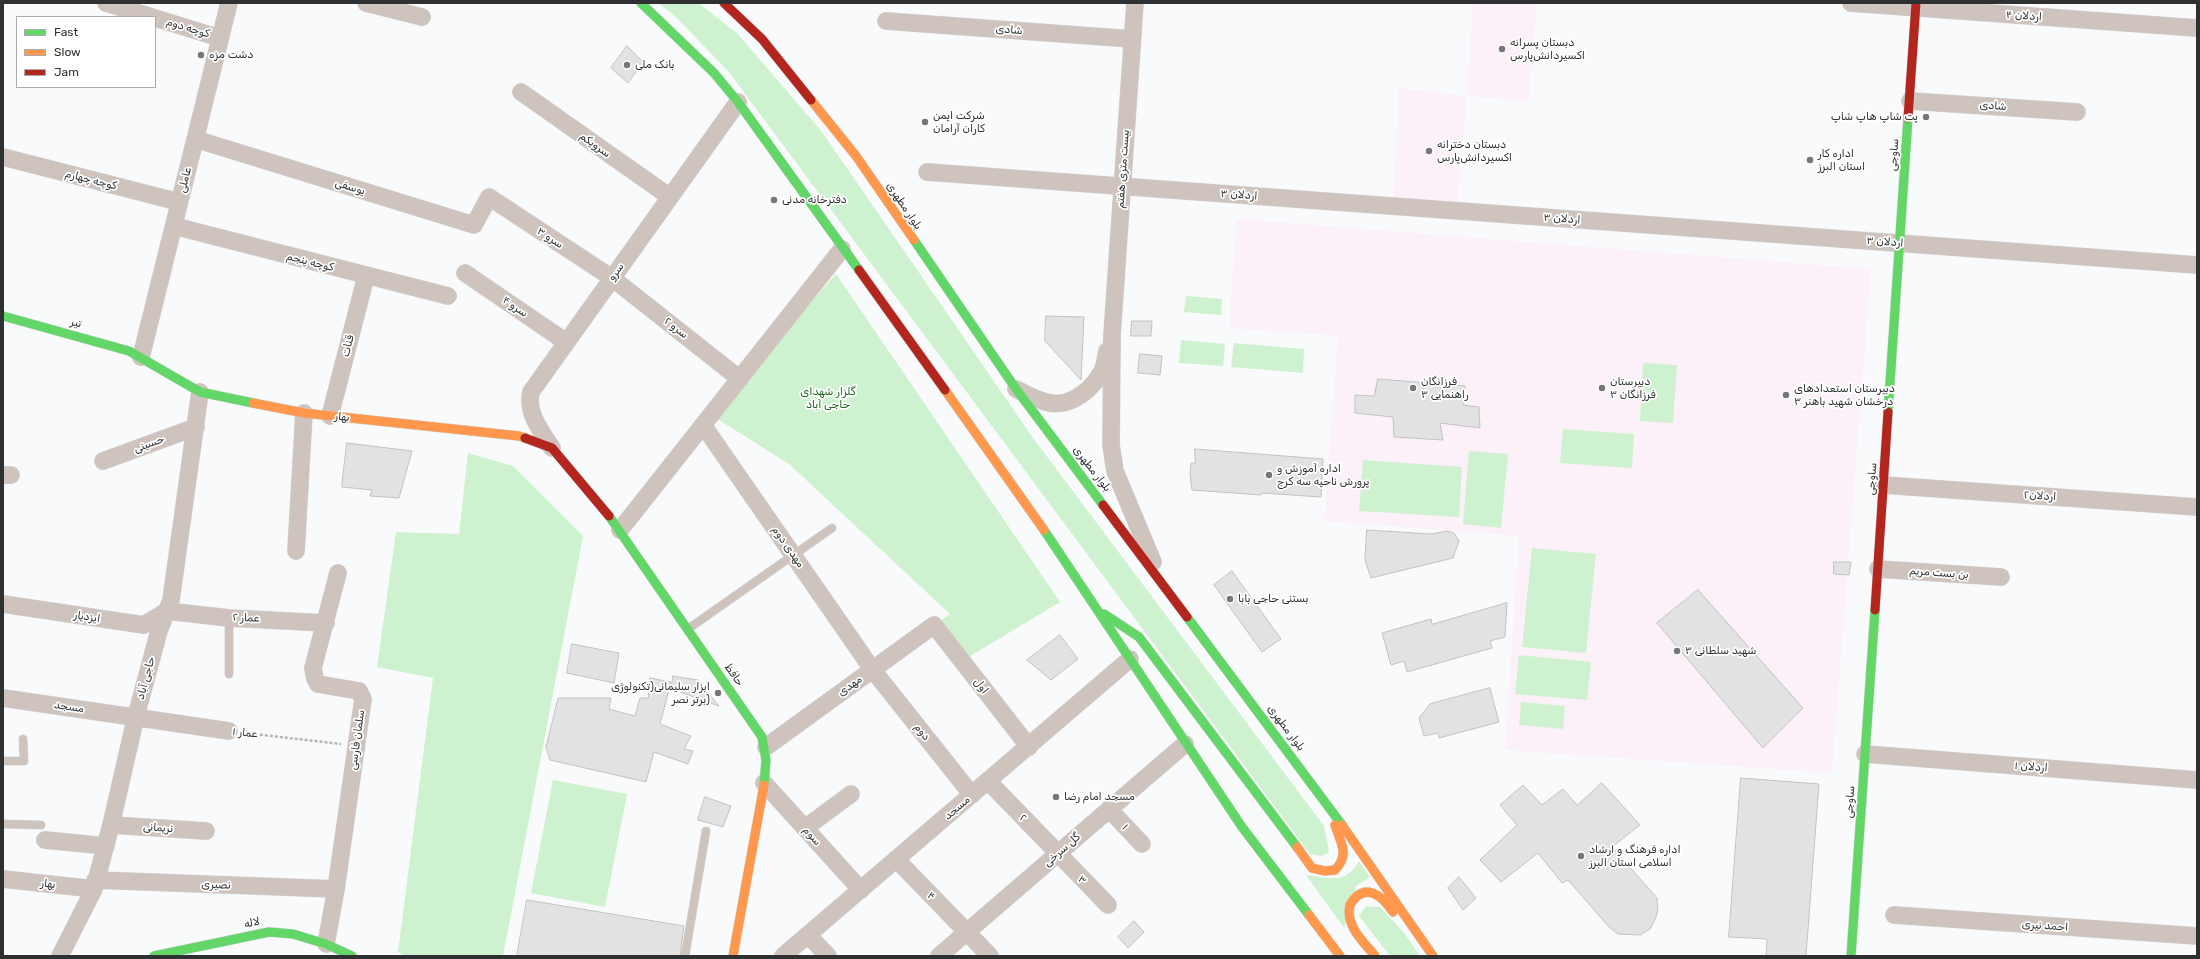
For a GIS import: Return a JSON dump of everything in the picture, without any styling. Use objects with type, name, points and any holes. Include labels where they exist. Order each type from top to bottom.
[{"type":"main road","points":[[641,3],[714,73],[738,102],[842,249],[1023,499],[1185,744],[1242,827],[1340,956]]},
{"type":"main road","name":"بلوار مطهری","points":[[724,3],[762,39],[856,156],[1016,389],[1318,791],[1432,956]]},
{"type":"main road","name":"ساوجی","points":[[1851,956],[1916,5]]},
{"type":"main road","name":"تیر","points":[[3,316],[108,344],[141,357]]},
{"type":"main road","name":"بهار","points":[[141,357],[200,392],[304,413],[519,436],[552,448]]},
{"type":"main road","name":"حافظ","points":[[552,448],[620,530],[762,737],[766,746]]},
{"type":"main road","points":[[1095,607],[1139,637],[1312,868],[1325,871],[1335,870],[1343,861],[1344,851],[1338,832],[1318,791]]},
{"type":"main road","points":[[733,956],[764,783],[767,754],[766,746]]},
{"type":"main road","points":[[1375,956],[1353,928],[1348,916],[1352,902],[1358,894],[1371,892],[1380,896],[1418,945],[1432,956]]},
{"type":"main road","name":"لاله","points":[[154,956],[195,952],[269,932],[293,934],[326,944],[352,956]]},
{"type":"street","name":"کوچه دوم","points":[[106,3],[149,16]]},
{"type":"street","name":"عاملی","points":[[141,357],[229,3]]},
{"type":"street","points":[[366,3],[422,17]]},
{"type":"street","name":"بیست متری هفتم","points":[[1112,335],[1134,3]]},
{"type":"street","name":"اردلان ۴","points":[[1851,3],[1916,5],[2197,28]]},
{"type":"street","name":"کوچه دوم","points":[[156,18],[220,38]]},
{"type":"street","name":"شادی","points":[[886,21],[1132,39]]},
{"type":"street","name":"سرویکم","points":[[521,92],[670,197]]},
{"type":"street","name":"شادی","points":[[1910,100],[2076,112]]},
{"type":"street","name":"سرو","points":[[552,448],[537,425],[531,412],[529,400],[531,392],[738,102]]},
{"type":"street","name":"یوسفی","points":[[195,139],[474,225],[489,197]]},
{"type":"street","name":"کوچه چهارم","points":[[3,157],[179,202]]},
{"type":"street","name":"اردلان ۳","points":[[927,172],[2197,265]]},
{"type":"street","name":"سرو ۳","points":[[489,197],[612,278]]},
{"type":"street","name":"کوچه پنجم","points":[[174,226],[448,296]]},
{"type":"street","points":[[620,530],[842,249]]},
{"type":"street","name":"سرو ۴","points":[[465,273],[566,342]]},
{"type":"street","name":"قنات","points":[[330,416],[366,276]]},
{"type":"street","name":"سرو ۲","points":[[612,278],[740,378]]},
{"type":"street","points":[[1016,389],[1049,403],[1065,404],[1077,398],[1102,369],[1112,335]]},
{"type":"street","points":[[1112,335],[1111,445],[1115,471],[1160,579]]},
{"type":"street","name":"حاجی آباد","points":[[60,956],[94,884],[106,846],[136,716],[159,631],[167,611],[196,427],[200,392]]},
{"type":"street","points":[[296,551],[304,413]]},
{"type":"street","name":"مهدی دوم","points":[[703,425],[872,670]]},
{"type":"street","name":"حسینی","points":[[102,461],[196,427]]},
{"type":"street","name":"اردلان۲","points":[[1884,485],[2197,507]]},
{"type":"street","name":"بن بست مریم","points":[[1878,569],[2001,577]]},
{"type":"street","name":"سلمان فارسی","points":[[326,944],[336,889],[363,699],[359,691],[318,684],[314,679],[313,668],[338,573]]},
{"type":"street","name":"ایزدیار","points":[[4,604],[144,625],[167,611]]},
{"type":"street","name":"عمار ۲","points":[[167,611],[229,618],[326,623]]},
{"type":"street","name":"مهدی","points":[[766,746],[934,625]]},
{"type":"street","name":"اول","points":[[934,625],[1029,746]]},
{"type":"street","name":"مسجد","points":[[783,956],[1130,659]]},
{"type":"street","name":"دوم","points":[[872,670],[972,795]]},
{"type":"street","name":"مسجد","points":[[3,698],[136,716]]},
{"type":"street","name":"عمار ۱","points":[[136,716],[229,731]]},
{"type":"street","name":"گل سرخی","points":[[939,956],[1185,744]]},
{"type":"street","name":"اردلان ۱","points":[[1865,754],[2197,780]]},
{"type":"street","name":"۲","points":[[988,781],[1057,854]]},
{"type":"street","name":"سوم","points":[[764,783],[861,890]]},
{"type":"street","points":[[805,828],[851,794]]},
{"type":"street","name":"۱","points":[[1109,809],[1142,844]]},
{"type":"street","name":"نریمانی","points":[[111,825],[206,831]]},
{"type":"street","points":[[43,832],[106,846]]},
{"type":"street","name":"۳","points":[[1057,854],[1108,905]]},
{"type":"street","name":"۴","points":[[896,859],[990,956]]},
{"type":"street","name":"بهار","points":[[3,879],[94,884]]},
{"type":"street","name":"نصیری","points":[[94,884],[336,889]]},
{"type":"street","name":"احمد نیری","points":[[1894,915],[2197,936]]},
{"type":"street","points":[[808,935],[828,956]]},
{"type":"lane","points":[[687,629],[832,528]]},
{"type":"lane","points":[[229,618],[229,674]]},
{"type":"lane","points":[[3,761],[24,761],[23,739]]},
{"type":"lane","points":[[3,824],[43,832]]},
{"type":"lane","points":[[685,956],[706,831]]},
{"type":"path","name":"عمار ۱","points":[[229,731],[356,745]]},
{"type":"shaded area","name":"دبستان پسرانه اکسیر‌دانش‌پارس","points":[[1473,3],[1537,3],[1529,101],[1467,96]]},
{"type":"shaded area","name":"دبستان دخترانه اکسیردانش‌پارس","points":[[1399,88],[1467,96],[1457,211],[1393,206]]},
{"type":"shaded area","points":[[1237,219],[1871,269],[1832,773],[1505,750],[1519,536],[1324,521],[1338,336],[1229,328]]},
{"type":"green space","points":[[658,3],[698,3],[737,33],[822,132],[1033,438],[1324,826],[1329,852],[1322,856],[1310,854],[728,71],[676,17]]},
{"type":"green space","name":"گلزار شهدای حاجی آباد","points":[[836,274],[1060,602],[962,661],[934,625],[950,614],[789,464],[711,415]]},
{"type":"green space","points":[[1186,296],[1222,299],[1221,315],[1184,312]]},
{"type":"green space","points":[[1181,340],[1225,344],[1223,366],[1179,363]]},
{"type":"green space","points":[[1234,343],[1304,349],[1303,373],[1231,367]]},
{"type":"green space","points":[[1643,363],[1677,365],[1673,423],[1640,421]]},
{"type":"green space","points":[[1563,429],[1634,434],[1632,468],[1560,463]]},
{"type":"green space","points":[[1469,451],[1508,454],[1501,528],[1463,524]]},
{"type":"green space","points":[[468,453],[513,466],[583,536],[503,956],[405,956],[398,952],[433,678],[377,667],[396,532],[459,534]]},
{"type":"green space","points":[[1363,460],[1462,467],[1459,517],[1359,511]]},
{"type":"green space","points":[[1532,548],[1596,554],[1586,653],[1522,647]]},
{"type":"green space","points":[[1519,655],[1591,662],[1587,700],[1515,694]]},
{"type":"green space","points":[[1521,702],[1565,706],[1563,729],[1519,725]]},
{"type":"green space","points":[[553,780],[627,794],[605,907],[531,893]]},
{"type":"green space","points":[[1359,861],[1370,877],[1356,886],[1344,928],[1306,875],[1330,878],[1342,877],[1354,869]]},
{"type":"green space","points":[[1366,906],[1380,907],[1405,934],[1420,956],[1390,956],[1359,916]]},
{"type":"building","name":"بانک ملی","points":[[627,46],[643,62],[628,83],[611,68]]},
{"type":"building","points":[[1046,316],[1084,317],[1081,380],[1045,341]]},
{"type":"building","points":[[1132,321],[1152,321],[1151,336],[1131,336]]},
{"type":"building","points":[[1140,354],[1162,356],[1160,375],[1138,373]]},
{"type":"building","points":[[1378,379],[1465,386],[1463,405],[1479,407],[1480,428],[1440,423],[1443,440],[1394,437],[1393,417],[1355,413],[1355,395],[1374,396]]},
{"type":"building","points":[[347,443],[412,451],[399,498],[370,496],[372,490],[342,487]]},
{"type":"building","points":[[1195,449],[1323,459],[1321,497],[1262,493],[1261,495],[1192,490],[1190,474],[1191,463],[1195,463]]},
{"type":"building","points":[[1367,530],[1431,534],[1447,531],[1454,533],[1459,541],[1453,558],[1371,578],[1365,560]]},
{"type":"building","points":[[1834,562],[1851,562],[1849,575],[1834,574]]},
{"type":"building","points":[[1232,571],[1281,639],[1262,652],[1214,585]]},
{"type":"building","points":[[1698,590],[1803,708],[1763,748],[1657,623]]},
{"type":"building","points":[[1507,603],[1505,637],[1490,641],[1492,648],[1407,672],[1404,661],[1391,665],[1382,633],[1431,619],[1432,624]]},
{"type":"building","points":[[1060,635],[1078,659],[1051,680],[1027,660]]},
{"type":"building","points":[[572,644],[619,653],[614,683],[567,673]]},
{"type":"building","points":[[673,676],[698,680],[719,706],[672,689]]},
{"type":"building","points":[[650,678],[671,682],[660,724],[691,736],[684,749],[693,751],[688,764],[654,752],[646,782],[550,760],[546,747],[558,698],[611,698],[609,709],[635,716],[640,698],[648,698]]},
{"type":"building","points":[[1490,688],[1499,722],[1439,738],[1438,733],[1424,736],[1419,718],[1430,704]]},
{"type":"building","points":[[1741,778],[1819,784],[1806,956],[1766,956],[1767,939],[1729,937]]},
{"type":"building","name":"اداره فرهنگ و ارشاد اسلامی استان البرز","points":[[1602,783],[1640,825],[1612,847],[1657,898],[1658,910],[1655,920],[1650,929],[1640,935],[1618,934],[1609,927],[1568,880],[1562,883],[1538,853],[1501,882],[1480,860],[1517,825],[1500,805],[1523,785],[1542,805],[1563,789],[1577,805]]},
{"type":"building","points":[[705,797],[731,806],[723,827],[698,820]]},
{"type":"building","points":[[1459,877],[1476,898],[1463,910],[1448,888]]},
{"type":"building","points":[[527,900],[684,926],[680,956],[517,956]]},
{"type":"building","points":[[1134,921],[1144,932],[1128,948],[1118,937]]},
{"type":"traffic: fast","points":[[641,3],[714,73],[738,102],[859,270]]},
{"type":"traffic: fast","points":[[1888,412],[1908,118]]},
{"type":"traffic: fast","points":[[914,240],[1016,389],[1103,505]]},
{"type":"traffic: fast","points":[[3,316],[129,351],[200,392],[253,403]]},
{"type":"traffic: fast","points":[[609,516],[762,737],[766,760],[764,785]]},
{"type":"traffic: fast","points":[[1044,530],[1242,827],[1309,915]]},
{"type":"traffic: fast","points":[[1851,956],[1875,610]]},
{"type":"traffic: fast","points":[[1104,614],[1139,637],[1297,847]]},
{"type":"traffic: fast","points":[[1187,617],[1342,825]]},
{"type":"traffic: fast","points":[[154,956],[269,932],[293,934],[326,944],[352,956]]},
{"type":"traffic: slow","points":[[811,100],[856,156],[914,240]]},
{"type":"traffic: slow","points":[[945,390],[1044,530]]},
{"type":"traffic: slow","points":[[253,403],[304,413],[519,436],[525,438]]},
{"type":"traffic: slow","points":[[733,956],[764,785]]},
{"type":"traffic: slow","points":[[1297,847],[1312,868],[1325,871],[1335,870],[1340,864],[1343,854],[1342,843],[1335,825]]},
{"type":"traffic: slow","points":[[1342,825],[1433,956]]},
{"type":"traffic: slow","points":[[1375,956],[1356,933],[1350,920],[1350,905],[1355,898],[1367,892],[1373,893],[1384,900],[1393,912]]},
{"type":"traffic: slow","points":[[1309,915],[1340,956]]},
{"type":"traffic: jam","points":[[724,3],[762,39],[811,100]]},
{"type":"traffic: jam","points":[[1908,118],[1916,3]]},
{"type":"traffic: jam","points":[[859,270],[945,390]]},
{"type":"traffic: jam","points":[[1875,610],[1888,412]]},
{"type":"traffic: jam","points":[[525,438],[552,448],[609,516]]},
{"type":"traffic: jam","points":[[1103,505],[1187,617]]},
{"type":"place","name":"دبستان پسرانه اکسیر‌دانش‌پارس","points":[[1502,49]]},
{"type":"place","name":"دشت مزه","points":[[201,55]]},
{"type":"place","name":"بانک ملی","points":[[627,65]]},
{"type":"place","name":"پت شاپ هاپ شاپ","points":[[1926,117]]},
{"type":"place","name":"شرکت ایمن کاران آرامان","points":[[925,122]]},
{"type":"place","name":"دبستان دخترانه اکسیردانش‌پارس","points":[[1429,151]]},
{"type":"place","name":"اداره کار استان البرز","points":[[1810,160]]},
{"type":"place","name":"دفترخانه مدنی","points":[[774,200]]},
{"type":"place","name":"فرزانگان ۳ راهنمایی","points":[[1413,388]]},
{"type":"place","name":"دبیرستان فرزانگان ۳","points":[[1602,388]]},
{"type":"place","name":"دبیرستان استعدادهای درخشان شهید باهنر ۳","points":[[1786,395]]},
{"type":"place","name":"اداره آموزش و پرورش ناحیه سه کرج","points":[[1269,475]]},
{"type":"place","name":"بستنی حاجی بابا","points":[[1230,599]]},
{"type":"place","name":"شهید سلطانی ۳","points":[[1677,651]]},
{"type":"place","name":"ابزار سلیمانی(تکنولوژی برتر نصر)","points":[[718,693]]},
{"type":"place","name":"مسجد امام رضا","points":[[1056,797]]},
{"type":"place","name":"اداره فرهنگ و ارشاد اسلامی استان البرز","points":[[1581,856]]}]
